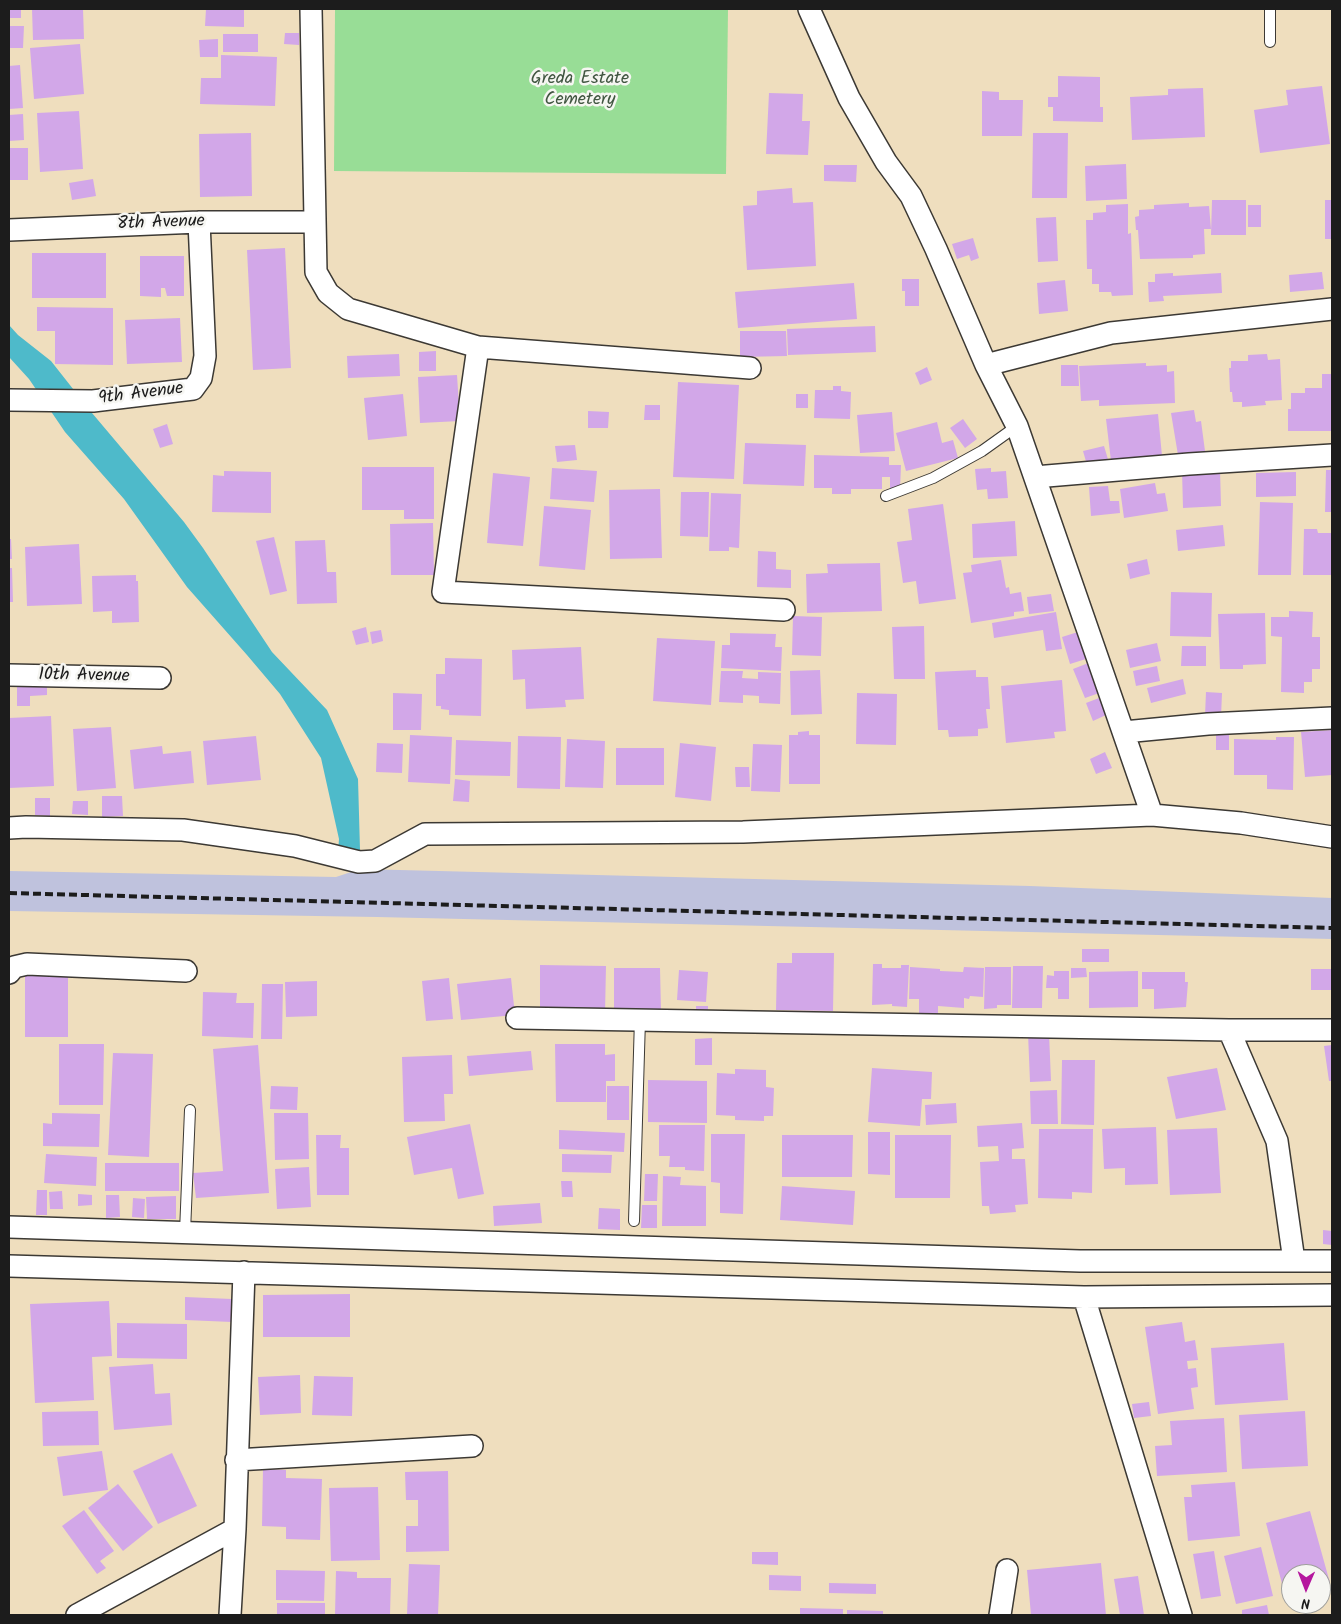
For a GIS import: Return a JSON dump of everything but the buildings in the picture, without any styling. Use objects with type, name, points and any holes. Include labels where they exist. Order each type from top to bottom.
[{"type":"street","points":[[311,9],[316,272],[328,294],[348,309],[478,347],[750,368]]},
{"type":"street","points":[[809,9],[849,98],[886,162],[911,196],[986,365],[1016,426],[1152,815]]},
{"type":"street","name":"8th Avenue","points":[[9,230],[199,222],[314,222]]},
{"type":"street","name":"9th Avenue","points":[[19,400],[93,401],[193,389],[201,378],[205,356],[199,222]]},
{"type":"street","points":[[986,365],[1112,333],[1332,309]]},
{"type":"street","points":[[478,347],[443,592],[784,610]]},
{"type":"street","points":[[1035,477],[1189,464],[1332,455]]},
{"type":"street","name":"10th Avenue","points":[[9,675],[160,678]]},
{"type":"street","points":[[1124,732],[1208,724],[1332,718]]},
{"type":"street","points":[[9,828],[183,830],[295,846],[359,862],[375,861],[425,834],[743,832],[1152,815],[1241,823],[1332,837]]},
{"type":"street","points":[[9,973],[14,967],[28,964],[186,971]]},
{"type":"street","points":[[517,1018],[1229,1030],[1332,1030]]},
{"type":"street","points":[[1229,1030],[1277,1141],[1294,1261]]},
{"type":"street","points":[[9,1227],[1080,1261],[1332,1261]]},
{"type":"street","points":[[9,1266],[1084,1297],[1332,1295]]},
{"type":"street","points":[[230,1615],[244,1272]]},
{"type":"street","points":[[1084,1297],[1181,1615]]},
{"type":"street","points":[[236,1460],[472,1446]]},
{"type":"street","points":[[77,1615],[235,1529]]},
{"type":"street","points":[[1000,1615],[1007,1570]]},
{"type":"lane","points":[[1270,9],[1270,42]]},
{"type":"lane","points":[[886,496],[932,478],[982,451],[1016,426]]},
{"type":"lane","points":[[634,1221],[640,1019]]},
{"type":"lane","points":[[185,1232],[190,1110]]},
{"type":"shaded area","points":[[360,869],[1030,886],[1332,898],[1332,939],[377,917],[9,911],[9,871],[336,877]]},
{"type":"green space","name":"Greda Estate Cemetery","points":[[335,9],[728,9],[726,174],[334,171]]},
{"type":"water","points":[[9,325],[18,335],[51,361],[92,413],[184,522],[272,652],[327,710],[358,779],[360,850],[338,853],[339,839],[321,758],[280,694],[187,587],[124,499],[65,432],[29,379],[9,357]]},
{"type":"railway","points":[[9,893],[1332,928]]}]
